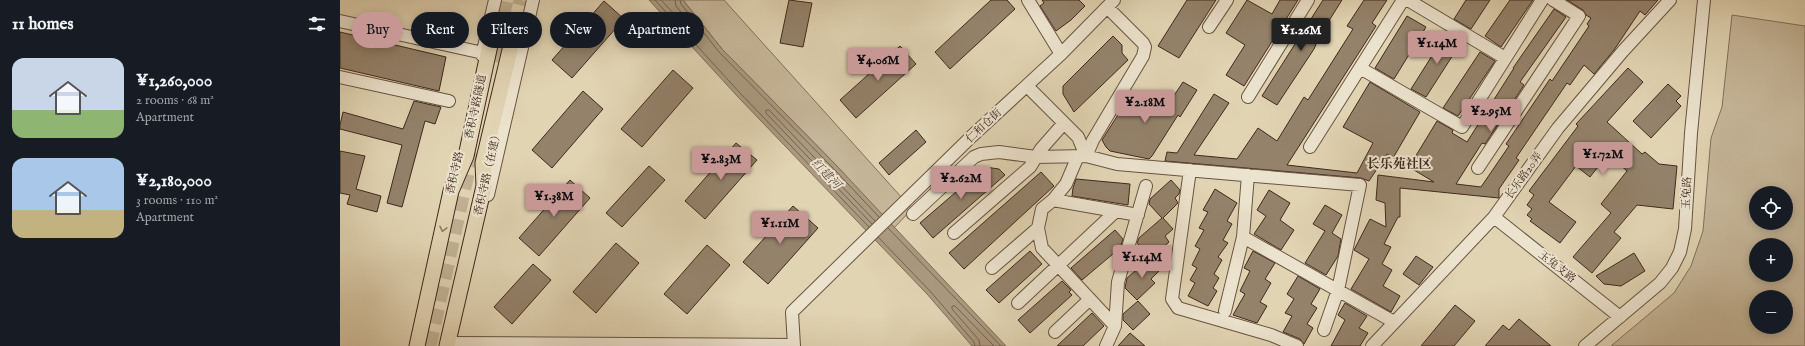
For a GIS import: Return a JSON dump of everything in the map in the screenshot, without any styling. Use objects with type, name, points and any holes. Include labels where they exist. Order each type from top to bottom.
[{"type":"main road","name":"香积寺路隧道","points":[[451,191],[466,156],[486,49]]},
{"type":"main road","name":"香积寺路隧道","points":[[484,186],[484,163],[510,50]]},
{"type":"main road","name":"香积寺路（在建）","points":[[450,344],[484,186]]},
{"type":"main road","name":"香积寺路","points":[[417,346],[451,191]]},
{"type":"street","points":[[340,21],[486,49],[495,0]]},
{"type":"street","name":"香积寺路（在建）","points":[[484,186],[528,0]]},
{"type":"street","points":[[533,0],[450,344],[794,345]]},
{"type":"street","points":[[1028,0],[1061,54]]},
{"type":"street","points":[[1209,27],[1227,0]]},
{"type":"street","points":[[1248,97],[1308,0]]},
{"type":"street","points":[[1310,147],[1403,0]]},
{"type":"street","points":[[1408,0],[1504,58]]},
{"type":"street","points":[[1360,68],[1462,127],[1504,58],[1542,0]]},
{"type":"street","points":[[1478,168],[1579,16],[1553,0]]},
{"type":"street","name":"长乐路20弄","points":[[1372,346],[1494,217],[1558,128],[1623,51],[1670,0]]},
{"type":"street","name":"玉兔路","points":[[1585,346],[1660,284],[1672,268],[1683,240],[1691,133],[1704,0]]},
{"type":"street","points":[[1111,4],[1146,38],[1143,56],[1066,184],[1053,200],[1042,209],[1038,228],[1042,248],[1115,326]]},
{"type":"street","name":"仁和仓街","points":[[794,345],[792,312],[899,207],[1061,54],[1111,4]]},
{"type":"street","points":[[340,77],[449,100]]},
{"type":"street","points":[[1027,86],[1078,137],[1082,156]]},
{"type":"street","points":[[954,233],[1030,167],[1040,149],[1064,123]]},
{"type":"street","points":[[913,214],[974,157],[981,154],[999,152],[1036,157],[1082,156],[1117,164],[1360,185],[1338,290],[1324,330]]},
{"type":"street","points":[[1190,170],[1172,299],[1178,308],[1271,335],[1297,346]]},
{"type":"street","points":[[1225,311],[1243,237],[1248,175]]},
{"type":"street","points":[[1106,346],[1115,326],[1118,282],[1146,186]]},
{"type":"street","points":[[1053,200],[1138,215]]},
{"type":"street","points":[[1018,302],[1059,266],[1116,211]]},
{"type":"street","name":"玉兔支路","points":[[1494,217],[1620,317]]},
{"type":"street","points":[[992,268],[1038,228]]},
{"type":"street","points":[[1243,237],[1394,322]]},
{"type":"street","points":[[1055,332],[1090,299]]},
{"type":"shaded area","points":[[683,0],[724,0],[912,209],[894,228],[835,164],[722,49],[704,26],[704,12],[693,12]]},
{"type":"shaded area","points":[[1732,15],[1805,26],[1805,346],[1611,346],[1674,293],[1691,266],[1703,231],[1711,138],[1722,107]]},
{"type":"water","points":[[649,0],[683,0],[693,12],[660,12]]},
{"type":"water","name":"红建河","points":[[704,26],[722,49],[835,164],[1006,346],[972,346],[927,294],[693,48],[704,48]]},
{"type":"building","points":[[789,0],[812,3],[803,47],[780,43]]},
{"type":"building","points":[[991,0],[1007,0],[1015,9],[950,69],[935,52]]},
{"type":"building","points":[[1042,0],[1079,0],[1085,6],[1071,20],[1056,31],[1040,6],[1044,3]]},
{"type":"building","points":[[1187,0],[1216,0],[1179,58],[1158,46]]},
{"type":"building","points":[[1247,0],[1272,14],[1280,0],[1298,0],[1244,86],[1226,75],[1245,45],[1226,33]]},
{"type":"building","points":[[1323,0],[1342,0],[1320,35],[1314,49],[1277,105],[1262,96]]},
{"type":"building","points":[[1364,0],[1387,0],[1372,23],[1376,26],[1287,165],[1357,173],[1373,143],[1343,127],[1370,82],[1420,112],[1393,158],[1387,154],[1369,181],[1361,178],[1165,161],[1167,152],[1177,153],[1214,94],[1229,103],[1194,155],[1237,159],[1258,128],[1277,141],[1304,97],[1308,100],[1353,29],[1347,26]]},
{"type":"building","points":[[1466,0],[1490,0],[1471,29],[1454,19]]},
{"type":"building","points":[[1510,0],[1533,0],[1501,47],[1485,36]]},
{"type":"building","points":[[1567,0],[1658,0],[1645,15],[1640,11],[1614,50],[1594,74],[1584,65],[1570,85],[1567,83],[1516,158],[1519,160],[1499,189],[1499,198],[1400,188],[1400,217],[1398,217],[1384,244],[1391,247],[1382,264],[1392,270],[1383,286],[1400,296],[1391,312],[1351,289],[1369,259],[1354,250],[1370,219],[1386,227],[1385,203],[1376,200],[1378,175],[1434,182],[1409,167],[1437,121],[1453,130],[1452,133],[1467,142],[1513,68],[1554,9],[1566,17],[1520,82],[1524,85],[1485,144],[1482,143],[1456,184],[1481,187],[1509,146],[1506,144],[1550,79],[1552,81],[1589,26],[1587,24],[1591,18],[1586,15],[1583,10]]},
{"type":"building","points":[[604,1],[616,12],[614,12],[614,30],[606,39],[606,12],[594,12]]},
{"type":"building","points":[[1407,16],[1426,27],[1394,79],[1375,68]]},
{"type":"building","points":[[340,32],[352,35],[352,48],[403,47],[446,57],[439,91],[340,68]]},
{"type":"building","points":[[1447,32],[1462,41],[1426,97],[1411,89]]},
{"type":"building","points":[[1113,36],[1122,45],[1122,53],[1128,60],[1074,112],[1063,94],[1063,86]]},
{"type":"building","points":[[900,46],[916,64],[856,118],[840,100]]},
{"type":"building","points":[[563,48],[598,48],[572,78],[552,60]]},
{"type":"building","points":[[1480,52],[1495,61],[1458,116],[1443,108]]},
{"type":"building","points":[[1628,68],[1643,82],[1607,122],[1642,154],[1645,152],[1659,164],[1677,166],[1673,209],[1637,205],[1614,232],[1621,238],[1592,273],[1573,257],[1611,213],[1601,204],[1627,171],[1608,154],[1590,177],[1576,166],[1549,202],[1576,222],[1560,243],[1530,221],[1532,219],[1527,215],[1532,209],[1527,205],[1534,195],[1529,191],[1578,126],[1576,124]]},
{"type":"building","points":[[673,70],[693,88],[642,147],[621,129]]},
{"type":"building","points":[[1183,82],[1197,90],[1180,117],[1178,115],[1149,159],[1110,151],[1106,147],[1102,140],[1133,91],[1163,112]]},
{"type":"building","points":[[1668,84],[1681,96],[1676,101],[1681,106],[1651,138],[1633,121]]},
{"type":"building","points":[[583,91],[603,109],[552,168],[532,150]]},
{"type":"building","points":[[414,101],[441,107],[435,124],[425,121],[402,207],[387,203],[402,145],[340,129],[340,125],[343,112],[403,129]]},
{"type":"building","points":[[916,130],[926,142],[889,175],[879,163]]},
{"type":"building","points":[[736,143],[757,160],[705,219],[685,201]]},
{"type":"building","points":[[340,151],[365,156],[356,189],[381,196],[377,212],[347,204],[350,195],[340,193]]},
{"type":"building","points":[[649,166],[665,180],[622,227],[606,213]]},
{"type":"building","points":[[985,167],[999,169],[1005,175],[933,238],[920,223]]},
{"type":"building","points":[[1041,172],[1054,186],[964,269],[949,253]]},
{"type":"building","points":[[1076,179],[1130,184],[1128,205],[1072,196]]},
{"type":"building","points":[[570,180],[590,198],[539,256],[519,238]]},
{"type":"building","points":[[1171,180],[1180,190],[1179,194],[1175,198],[1178,203],[1163,218],[1173,229],[1165,236],[1169,242],[1151,258],[1137,243],[1139,238],[1162,218],[1149,204],[1150,199]]},
{"type":"building","points":[[1215,189],[1237,203],[1227,221],[1232,224],[1223,240],[1228,243],[1218,257],[1222,260],[1214,274],[1219,278],[1213,288],[1217,291],[1208,306],[1188,296],[1195,283],[1190,280],[1197,268],[1192,265],[1200,249],[1195,246],[1204,230],[1199,228],[1208,212],[1203,210]]},
{"type":"building","points":[[1269,190],[1290,203],[1280,220],[1294,230],[1281,250],[1254,234],[1266,216],[1257,210]]},
{"type":"building","points":[[1325,205],[1342,215],[1332,233],[1341,239],[1338,256],[1326,275],[1305,263],[1325,231],[1313,224]]},
{"type":"building","points":[[793,206],[818,228],[768,284],[743,262]]},
{"type":"building","points":[[1115,230],[1123,239],[1120,248],[1082,280],[1071,268]]},
{"type":"building","points":[[616,243],[639,263],[596,313],[573,292]]},
{"type":"building","points":[[707,245],[730,265],[687,314],[664,294]]},
{"type":"building","points":[[1030,251],[1042,264],[999,303],[986,290]]},
{"type":"building","points":[[1253,251],[1275,263],[1265,279],[1271,283],[1260,302],[1267,306],[1257,323],[1233,315],[1245,294],[1240,291],[1250,271],[1244,268]]},
{"type":"building","points":[[1634,253],[1645,271],[1621,286],[1604,284],[1596,276]]},
{"type":"building","points":[[1416,256],[1433,267],[1419,285],[1403,274]]},
{"type":"building","points":[[1150,258],[1160,270],[1151,279],[1155,283],[1137,300],[1125,288],[1127,278]]},
{"type":"building","points":[[533,264],[551,280],[512,324],[494,307]]},
{"type":"building","points":[[1298,276],[1320,289],[1311,304],[1317,308],[1307,324],[1313,328],[1304,344],[1300,339],[1283,332],[1292,316],[1285,313],[1294,299],[1287,294]]},
{"type":"building","points":[[1062,281],[1071,290],[1069,292],[1072,295],[1030,333],[1018,320]]},
{"type":"building","points":[[1138,301],[1150,314],[1133,330],[1123,320],[1123,314]]},
{"type":"building","points":[[1345,303],[1367,316],[1359,328],[1368,333],[1360,346],[1331,346],[1345,320],[1338,315]]},
{"type":"building","points":[[1455,305],[1475,321],[1454,346],[1421,346]]},
{"type":"building","points":[[1092,313],[1104,326],[1083,346],[1057,346]]},
{"type":"building","points":[[1519,319],[1551,346],[1485,346],[1503,325],[1509,330]]},
{"type":"building","points":[[1130,333],[1145,346],[1118,346]]},
{"type":"tunnel","points":[[492,61],[506,0]]},
{"type":"tunnel","points":[[510,50],[521,0]]},
{"type":"tunnel","points":[[429,346],[472,151]]},
{"type":"district","name":"长乐苑社区","points":[[1399,164]]}]
